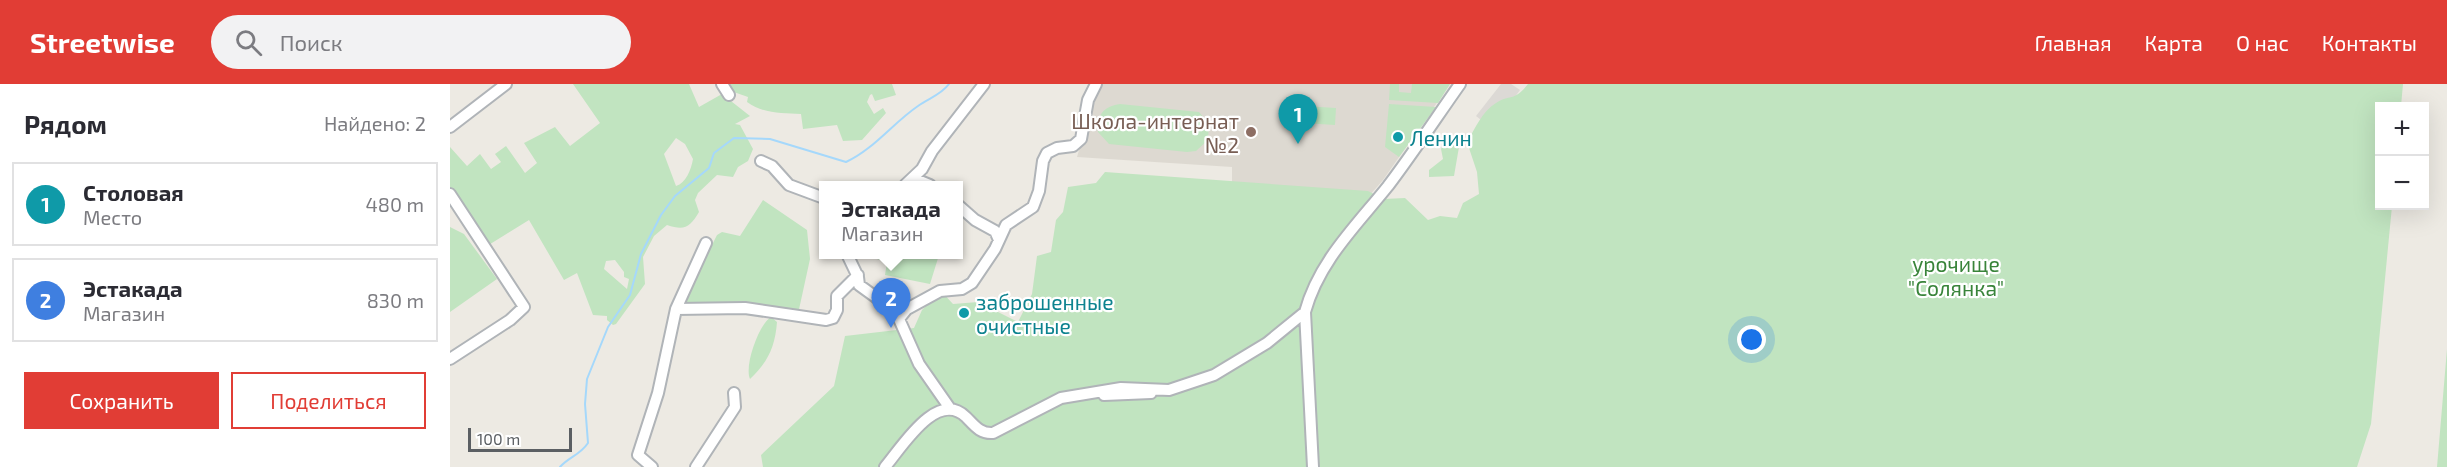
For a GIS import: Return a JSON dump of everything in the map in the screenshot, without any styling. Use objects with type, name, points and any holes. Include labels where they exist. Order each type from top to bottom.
[{"type":"street","points":[[450,127],[506,84]]},
{"type":"street","points":[[722,84],[729,95]]},
{"type":"street","points":[[910,181],[984,84]]},
{"type":"street","points":[[899,319],[907,309],[940,291],[962,289],[972,283],[1006,225],[1029,211],[1036,201],[1043,161],[1051,150],[1074,146],[1080,139],[1088,100],[1096,84]]},
{"type":"street","points":[[1314,467],[1305,312],[1319,272],[1388,186],[1460,84]]},
{"type":"street","points":[[761,161],[772,166],[789,185],[819,196]]},
{"type":"street","points":[[450,194],[524,307],[510,320],[450,359]]},
{"type":"street","points":[[963,209],[975,220],[995,231],[999,240]]},
{"type":"street","points":[[652,467],[638,455],[658,393],[676,309],[706,243]]},
{"type":"street","points":[[849,259],[858,275],[859,285],[888,306],[899,319],[919,364],[949,407]]},
{"type":"street","points":[[676,309],[745,308],[825,320],[833,318],[837,310],[837,296],[858,275]]},
{"type":"street","points":[[885,467],[923,422],[941,409],[949,407],[957,409],[980,431],[993,433],[1047,403],[1061,398],[1121,388],[1162,390],[1185,386],[1226,369],[1267,343],[1305,312]]},
{"type":"street","points":[[696,467],[735,407],[734,393]]},
{"type":"shaded area","name":"Школа-интернат №2","points":[[1101,84],[1450,84],[1383,180],[1363,203],[1232,189],[1232,167],[1077,157],[1097,88]]},
{"type":"shaded area","points":[[1501,84],[1511,84],[1520,90],[1500,117],[1489,126],[1476,116]]},
{"type":"green space","points":[[573,84],[689,84],[699,107],[722,94],[750,116],[735,124],[740,125],[753,149],[748,161],[738,167],[733,177],[717,175],[698,193],[695,200],[699,212],[690,224],[678,228],[667,225],[654,236],[643,257],[645,284],[613,325],[607,320],[607,316],[593,315],[577,273],[564,280],[529,220],[487,246],[450,197],[450,147],[467,166],[480,154],[491,169],[501,162],[495,154],[506,146],[525,173],[537,163],[524,143],[555,127],[570,146],[600,123]],"holes":[[[676,138],[685,144],[693,159],[688,176],[676,186],[664,154]],[[615,260],[624,272],[624,277],[629,279],[627,289],[604,269],[606,261]]]},
{"type":"green space","points":[[725,84],[892,84],[896,95],[875,101],[872,94],[870,95],[867,102],[874,114],[883,108],[886,113],[862,140],[843,141],[837,125],[803,129],[801,114],[760,109],[747,102],[748,97],[728,90]]},
{"type":"green space","points":[[1390,84],[1399,84],[1399,92],[1411,93],[1412,84],[1450,84],[1438,103],[1389,100]]},
{"type":"green space","name":"урочище \"Солянка\"","points":[[1528,84],[2403,84],[2401,102],[2375,102],[2375,210],[2392,210],[2371,424],[2357,467],[763,467],[761,455],[834,386],[845,336],[914,328],[922,310],[941,291],[953,304],[978,302],[1018,322],[1032,294],[1037,256],[1051,252],[1056,220],[1063,212],[1068,187],[1096,183],[1105,172],[1368,191],[1384,199],[1405,198],[1428,220],[1440,216],[1457,218],[1463,203],[1479,194],[1477,172],[1467,142],[1491,106],[1519,94]]},
{"type":"green space","points":[[1120,104],[1199,112],[1209,124],[1208,140],[1196,151],[1187,152],[1109,144],[1098,132],[1098,121],[1105,109]]},
{"type":"green space","points":[[1389,104],[1436,107],[1399,157],[1385,147]]},
{"type":"green space","points":[[1304,106],[1336,108],[1335,125],[1303,123]]},
{"type":"green space","points":[[1446,140],[1455,141],[1459,147],[1454,176],[1429,177],[1429,170],[1443,159],[1441,149]]},
{"type":"green space","points":[[763,200],[807,230],[810,259],[798,314],[682,305],[717,235],[722,232],[740,236]]},
{"type":"green space","points":[[450,227],[464,234],[497,279],[450,312]]},
{"type":"green space","points":[[877,259],[938,259],[930,284],[885,275],[887,262]]},
{"type":"green space","points":[[771,317],[777,322],[772,347],[762,366],[750,379],[749,365],[754,346],[766,321]]},
{"type":"green space","points":[[2447,349],[2447,467],[2437,467]]},
{"type":"waterway","points":[[560,467],[588,443],[585,404],[587,379],[608,327],[630,295],[641,254],[661,215],[675,196],[709,168],[714,153],[734,138],[770,139],[846,162],[866,150],[909,113],[939,94],[949,84]]},
{"type":"place","name":"Школа-интернат №2","points":[[1251,132]]},
{"type":"place","name":"Ленин","points":[[1398,137]]},
{"type":"place","name":"Столовая","points":[[1298,144]]},
{"type":"place","name":"заброшенные очистные","points":[[964,313]]},
{"type":"place","name":"Эстакада","points":[[891,328]]}]
